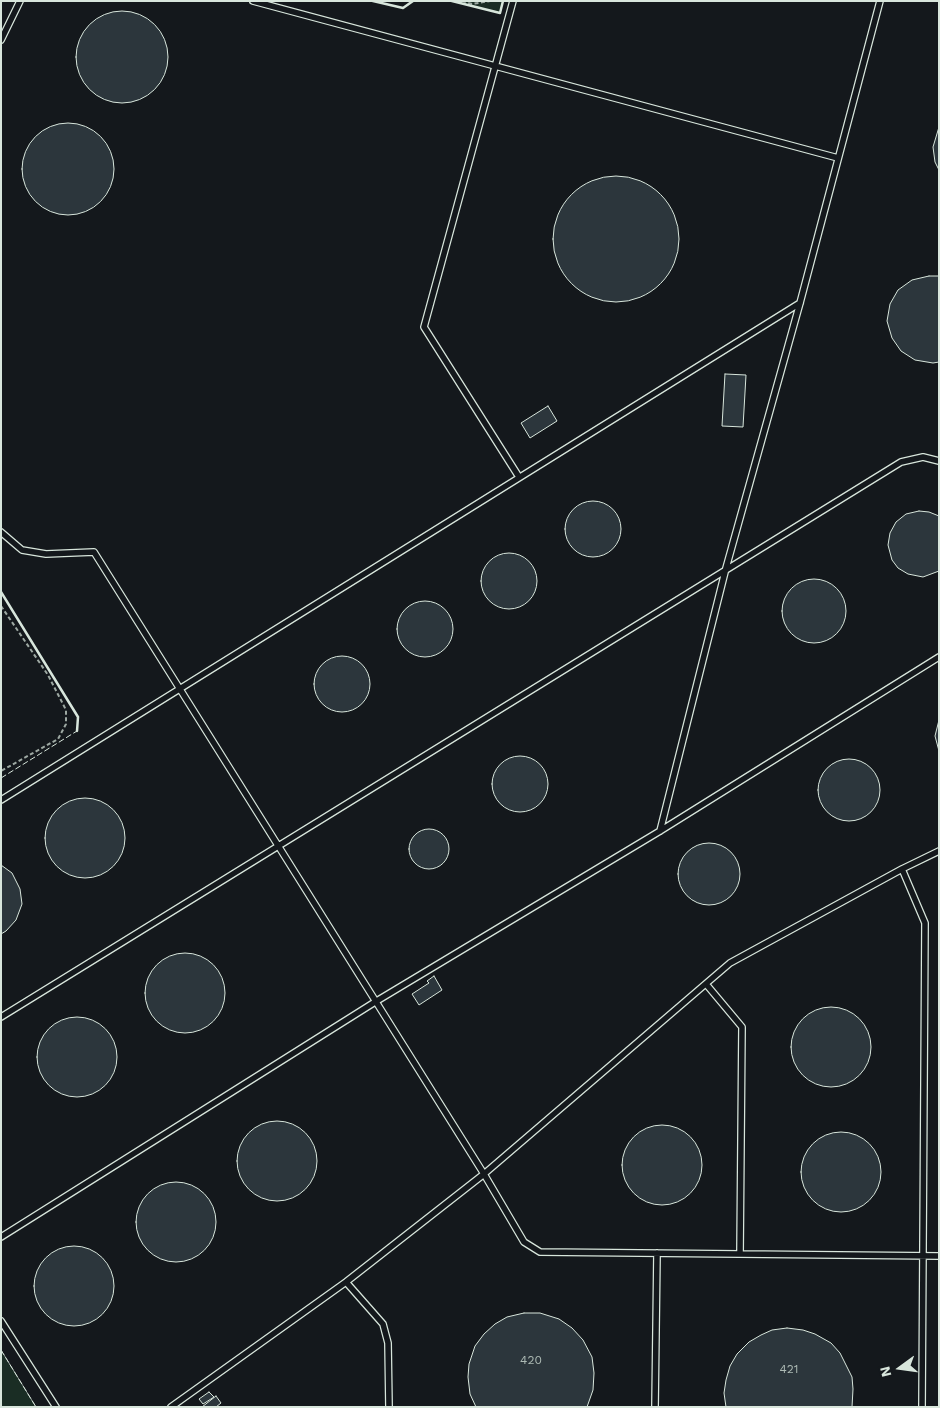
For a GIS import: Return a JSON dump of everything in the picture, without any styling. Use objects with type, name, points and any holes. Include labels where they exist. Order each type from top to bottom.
[{"type":"lane","points":[[1,40],[20,1]]},
{"type":"lane","points":[[253,1],[838,158]]},
{"type":"lane","points":[[513,1],[424,327],[519,478]]},
{"type":"lane","points":[[660,831],[726,568],[800,303],[880,1]]},
{"type":"lane","points":[[1,800],[800,303]]},
{"type":"lane","points":[[1,1017],[726,568],[901,462],[923,457],[939,461]]},
{"type":"lane","points":[[1,532],[22,550],[46,554],[94,552],[484,1174],[524,1242],[540,1252],[939,1256]]},
{"type":"lane","points":[[1,1237],[375,1002],[660,831],[939,657]]},
{"type":"lane","points":[[171,1407],[346,1282],[484,1174],[730,962],[939,852]]},
{"type":"lane","points":[[902,870],[925,923],[922,1407]]},
{"type":"lane","points":[[706,984],[742,1027],[740,1254]]},
{"type":"lane","points":[[654,1407],[657,1253]]},
{"type":"lane","points":[[346,1282],[382,1324],[388,1343],[389,1407]]},
{"type":"lane","points":[[1,1321],[56,1407]]},
{"type":"path","points":[[462,1],[472,4],[490,1]]},
{"type":"path","points":[[1,606],[48,675],[66,710],[66,724],[58,738],[1,771]]},
{"type":"green space","points":[[452,1],[503,1],[500,13]]},
{"type":"green space","points":[[1,1350],[36,1407],[1,1407]]},
{"type":"building","points":[[122,11],[140,14],[155,24],[165,39],[168,57],[165,75],[155,90],[140,100],[122,103],[104,100],[89,90],[79,75],[76,57],[79,39],[89,24],[104,14]]},
{"type":"building","points":[[68,123],[86,126],[101,136],[111,151],[114,169],[111,187],[101,202],[86,212],[68,215],[50,212],[35,202],[25,187],[22,169],[25,151],[35,136],[50,126]]},
{"type":"building","points":[[939,127],[939,170],[935,162],[933,147]]},
{"type":"building","points":[[616,176],[640,181],[661,194],[674,215],[679,239],[674,263],[661,284],[640,297],[616,302],[592,297],[571,284],[558,263],[553,239],[558,215],[571,194],[592,181]]},
{"type":"building","points":[[939,276],[939,362],[933,363],[915,360],[901,351],[892,338],[887,321],[890,304],[898,290],[912,280]]},
{"type":"building","points":[[725,374],[746,375],[743,427],[722,426]]},
{"type":"building","points":[[548,406],[557,421],[530,438],[521,423]]},
{"type":"building","points":[[588,501],[598,501],[613,509],[619,518],[621,529],[619,540],[613,549],[598,557],[588,557],[577,552],[570,545],[565,534],[565,524],[570,513],[577,506]]},
{"type":"building","points":[[919,511],[939,516],[939,571],[923,577],[908,574],[898,568],[892,560],[888,545],[890,533],[896,522],[906,514]]},
{"type":"building","points":[[509,553],[520,555],[529,561],[535,570],[537,581],[535,592],[529,601],[520,607],[509,609],[498,607],[489,601],[483,592],[481,581],[483,570],[489,561],[498,555]]},
{"type":"building","points":[[808,579],[820,579],[837,588],[844,599],[846,611],[844,623],[837,634],[820,643],[808,643],[796,638],[787,629],[782,617],[782,605],[787,593],[796,584]]},
{"type":"building","points":[[420,601],[430,601],[445,609],[451,618],[453,629],[451,640],[445,649],[430,657],[420,657],[409,652],[402,645],[397,634],[397,624],[402,613],[409,606]]},
{"type":"building","points":[[337,656],[347,656],[362,664],[368,673],[370,684],[368,695],[362,704],[347,712],[337,712],[326,707],[319,700],[314,689],[314,679],[319,668],[326,661]]},
{"type":"building","points":[[939,720],[939,751],[935,736]]},
{"type":"building","points":[[515,756],[525,756],[540,764],[546,773],[548,784],[546,795],[540,804],[525,812],[515,812],[504,807],[497,800],[492,789],[492,779],[497,768],[504,761]]},
{"type":"building","points":[[843,759],[855,759],[871,768],[878,778],[880,790],[878,802],[871,812],[855,821],[843,821],[832,816],[823,807],[818,796],[818,784],[823,773],[832,764]]},
{"type":"building","points":[[85,798],[100,801],[113,810],[122,823],[125,838],[122,853],[113,866],[100,875],[85,878],[70,875],[57,866],[48,853],[45,838],[48,823],[57,810],[70,801]]},
{"type":"building","points":[[425,829],[433,829],[440,832],[446,838],[449,849],[446,860],[440,866],[433,869],[425,869],[418,866],[412,860],[409,853],[409,845],[412,838],[418,832]]},
{"type":"building","points":[[703,843],[715,843],[731,852],[738,862],[740,874],[738,886],[731,896],[715,905],[703,905],[692,900],[683,891],[678,880],[678,868],[683,857],[692,848]]},
{"type":"building","points":[[1,865],[12,873],[20,889],[22,904],[16,920],[1,934]]},
{"type":"building","points":[[185,953],[200,956],[213,965],[222,978],[225,993],[222,1008],[213,1021],[200,1030],[185,1033],[170,1030],[157,1021],[148,1008],[145,993],[148,978],[157,965],[170,956]]},
{"type":"building","points":[[434,976],[442,990],[419,1005],[412,994],[429,983],[427,981]]},
{"type":"building","points":[[831,1007],[846,1010],[859,1019],[868,1032],[871,1047],[868,1062],[859,1075],[846,1084],[831,1087],[816,1084],[803,1075],[794,1062],[791,1047],[794,1032],[803,1019],[816,1010]]},
{"type":"building","points":[[77,1017],[92,1020],[105,1029],[114,1042],[117,1057],[114,1072],[105,1085],[92,1094],[77,1097],[62,1094],[49,1085],[40,1072],[37,1057],[40,1042],[49,1029],[62,1020]]},
{"type":"building","points":[[277,1121],[292,1124],[305,1133],[314,1146],[317,1161],[314,1176],[305,1189],[292,1198],[277,1201],[262,1198],[249,1189],[240,1176],[237,1161],[240,1146],[249,1133],[262,1124]]},
{"type":"building","points":[[662,1125],[677,1128],[690,1137],[699,1150],[702,1165],[699,1180],[690,1193],[677,1202],[662,1205],[647,1202],[634,1193],[625,1180],[622,1165],[625,1150],[634,1137],[647,1128]]},
{"type":"building","points":[[841,1132],[856,1135],[869,1144],[878,1157],[881,1172],[878,1187],[869,1200],[856,1209],[841,1212],[826,1209],[813,1200],[804,1187],[801,1172],[804,1157],[813,1144],[826,1135]]},
{"type":"building","points":[[176,1182],[191,1185],[204,1194],[213,1207],[216,1222],[213,1237],[204,1250],[191,1259],[176,1262],[161,1259],[148,1250],[139,1237],[136,1222],[139,1207],[148,1194],[161,1185]]},
{"type":"building","points":[[66,1246],[82,1246],[103,1257],[114,1278],[114,1294],[103,1315],[82,1326],[66,1326],[52,1320],[40,1308],[34,1294],[34,1278],[40,1264],[52,1252]]},
{"type":"building","points":[[524,1313],[540,1313],[559,1319],[572,1328],[583,1340],[592,1357],[594,1373],[593,1390],[587,1407],[476,1407],[470,1394],[468,1377],[469,1364],[475,1346],[495,1324],[507,1317]]},
{"type":"building","points":[[787,1328],[815,1334],[831,1343],[840,1353],[852,1377],[852,1407],[726,1407],[724,1393],[726,1380],[730,1366],[737,1354],[749,1342],[761,1335],[772,1330]]},
{"type":"building","points":[[209,1392],[214,1397],[203,1404],[199,1399]]},
{"type":"building","points":[[216,1396],[221,1403],[216,1407],[202,1407]]},
{"type":"fence","points":[[1,778],[77,731]]},
{"type":"fence","points":[[1,1350],[36,1407]]},
{"type":"wall","points":[[373,1],[403,8],[413,1]]},
{"type":"wall","points":[[452,1],[500,13],[503,1]]},
{"type":"wall","points":[[1,592],[78,717],[77,731]]}]
